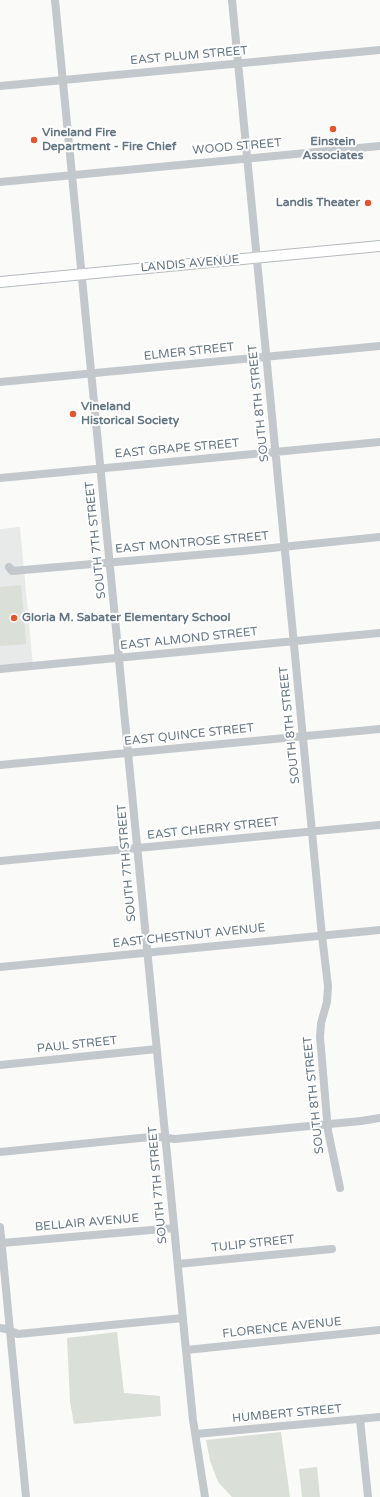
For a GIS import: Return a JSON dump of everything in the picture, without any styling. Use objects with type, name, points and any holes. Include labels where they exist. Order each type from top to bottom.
[{"type":"main road","name":"LANDIS AVENUE","points":[[0,282],[380,246]]},
{"type":"street","name":"SOUTH 7TH STREET","points":[[55,0],[186,1350],[205,1497]]},
{"type":"street","name":"SOUTH 8TH STREET","points":[[232,0],[328,986],[327,1002],[321,1023],[320,1037],[327,1124],[332,1156],[340,1188]]},
{"type":"street","name":"EAST PLUM STREET","points":[[0,86],[380,50]]},
{"type":"street","name":"WOOD STREET","points":[[0,182],[380,146]]},
{"type":"street","name":"ELMER STREET","points":[[0,382],[380,346]]},
{"type":"street","name":"EAST GRAPE STREET","points":[[0,478],[380,442]]},
{"type":"street","name":"EAST MONTROSE STREET","points":[[9,567],[12,571],[380,537]]},
{"type":"street","name":"EAST ALMOND STREET","points":[[0,669],[380,633]]},
{"type":"street","name":"EAST QUINCE STREET","points":[[0,765],[380,728]]},
{"type":"street","name":"EAST CHERRY STREET","points":[[0,861],[380,825]]},
{"type":"street","name":"EAST CHESTNUT AVENUE","points":[[0,967],[380,930]]},
{"type":"street","name":"PAUL STREET","points":[[0,1065],[157,1049]]},
{"type":"street","points":[[0,1152],[150,1137],[175,1140],[380,1118]]},
{"type":"street","points":[[0,1227],[26,1497]]},
{"type":"street","name":"BELLAIR AVENUE","points":[[2,1243],[174,1228]]},
{"type":"street","name":"TULIP STREET","points":[[178,1264],[332,1249]]},
{"type":"street","points":[[0,1328],[10,1330],[18,1334],[183,1318]]},
{"type":"street","name":"FLORENCE AVENUE","points":[[186,1350],[380,1330]]},
{"type":"street","name":"HUMBERT STREET","points":[[196,1434],[380,1417]]},
{"type":"street","points":[[360,1419],[368,1497]]},
{"type":"shaded area","name":"Gloria M. Sabater Elementary School","points":[[20,527],[33,666],[0,669],[0,529]]},
{"type":"shaded area","points":[[21,585],[26,644],[0,646],[0,587]]},
{"type":"shaded area","points":[[117,1332],[124,1393],[160,1396],[161,1416],[74,1424],[70,1402],[67,1338]]},
{"type":"shaded area","points":[[281,1432],[290,1497],[232,1497],[218,1482],[210,1461],[206,1440]]},
{"type":"shaded area","points":[[317,1467],[320,1497],[302,1497],[299,1469]]},
{"type":"place","name":"Einstein Associates","points":[[333,129]]},
{"type":"place","name":"Vineland Fire Department - Fire Chief","points":[[34,140]]},
{"type":"place","name":"Landis Theater","points":[[368,203]]},
{"type":"place","name":"Vineland Historical Society","points":[[73,414]]},
{"type":"place","name":"Gloria M. Sabater Elementary School","points":[[14,618]]}]
